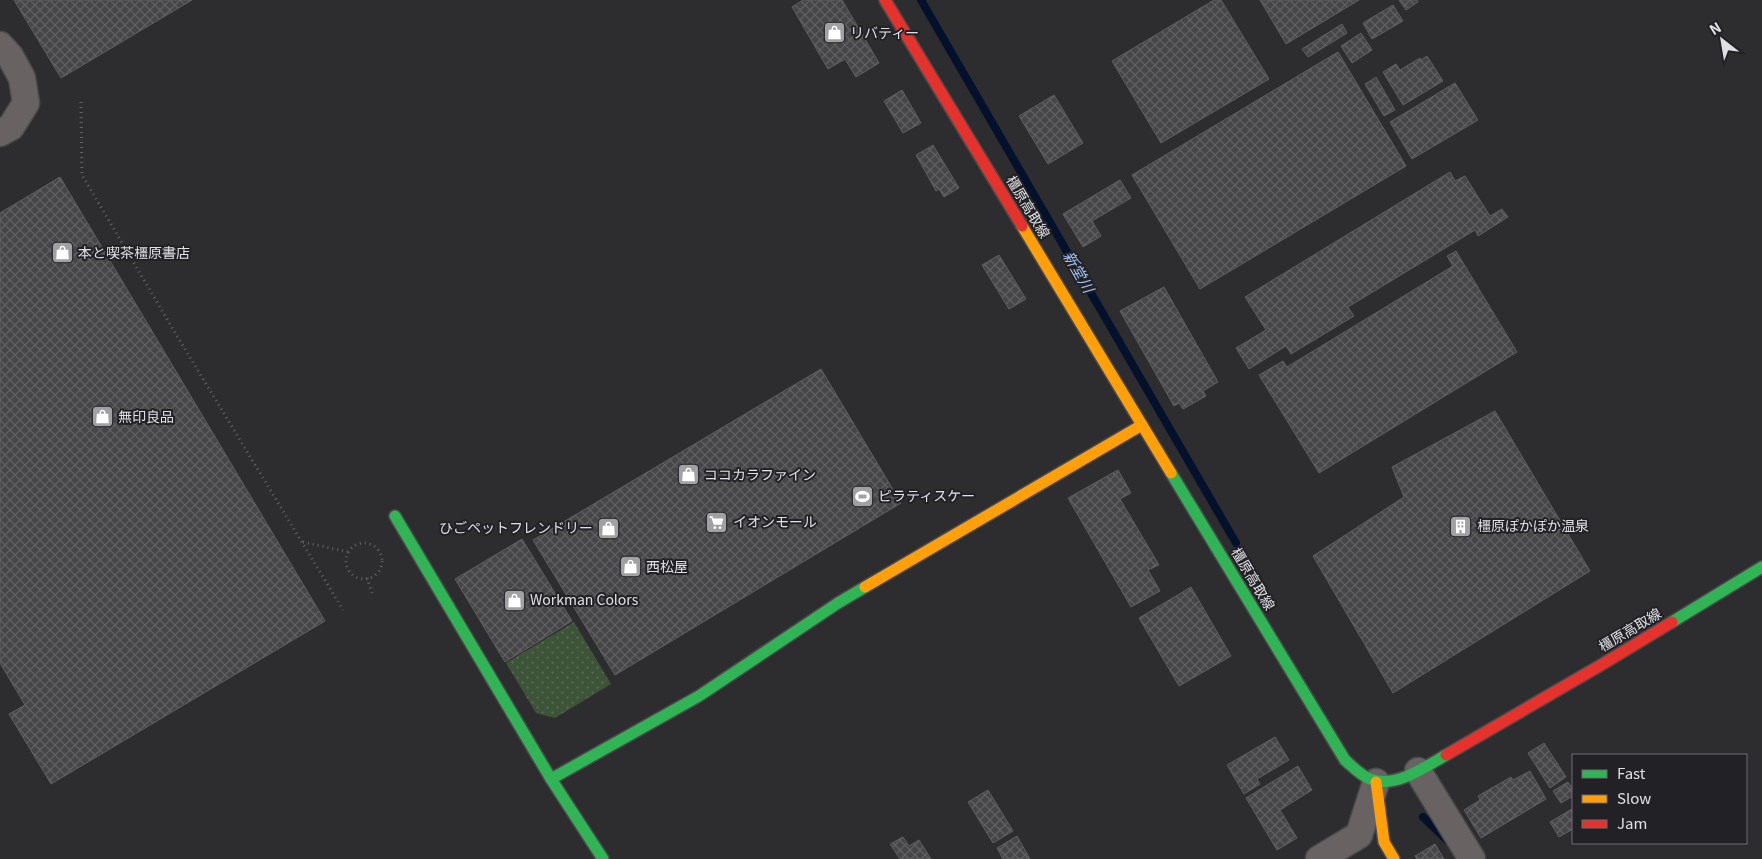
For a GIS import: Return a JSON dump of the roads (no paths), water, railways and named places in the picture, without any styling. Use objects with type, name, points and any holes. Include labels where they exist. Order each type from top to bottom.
[{"type":"main road","name":"橿原高取線","points":[[885,0],[1345,760],[1358,774],[1376,782],[1398,779],[1418,771],[1601,665],[1762,567]]},
{"type":"main road","points":[[551,779],[698,696],[838,603],[1142,425]]},
{"type":"main road","points":[[395,516],[551,779],[603,859]]},
{"type":"main road","points":[[1376,782],[1384,842],[1394,859]]},
{"type":"street","points":[[0,45],[10,56],[22,78],[26,103],[11,127],[0,133]]},
{"type":"street","points":[[1418,771],[1472,859]]},
{"type":"street","points":[[1319,859],[1359,835],[1376,782]]},
{"type":"waterway","name":"新堂川","points":[[921,0],[1236,543]]},
{"type":"waterway","name":"新堂川","points":[[1423,817],[1447,840]]},
{"type":"place","name":"リバティー","points":[[834,33]]},
{"type":"place","name":"本と喫茶橿原書店","points":[[62,253]]},
{"type":"place","name":"無印良品","points":[[102,417]]},
{"type":"place","name":"ココカラファイン","points":[[688,475]]},
{"type":"place","name":"ピラティスケー","points":[[862,496]]},
{"type":"place","name":"イオンモール","points":[[717,522]]},
{"type":"place","name":"橿原ぽかぽか温泉","points":[[1461,526]]},
{"type":"place","name":"ひごペットフレンドリー","points":[[609,528]]},
{"type":"place","name":"西松屋","points":[[630,567]]},
{"type":"place","name":"Workman Colors","points":[[514,600]]}]
